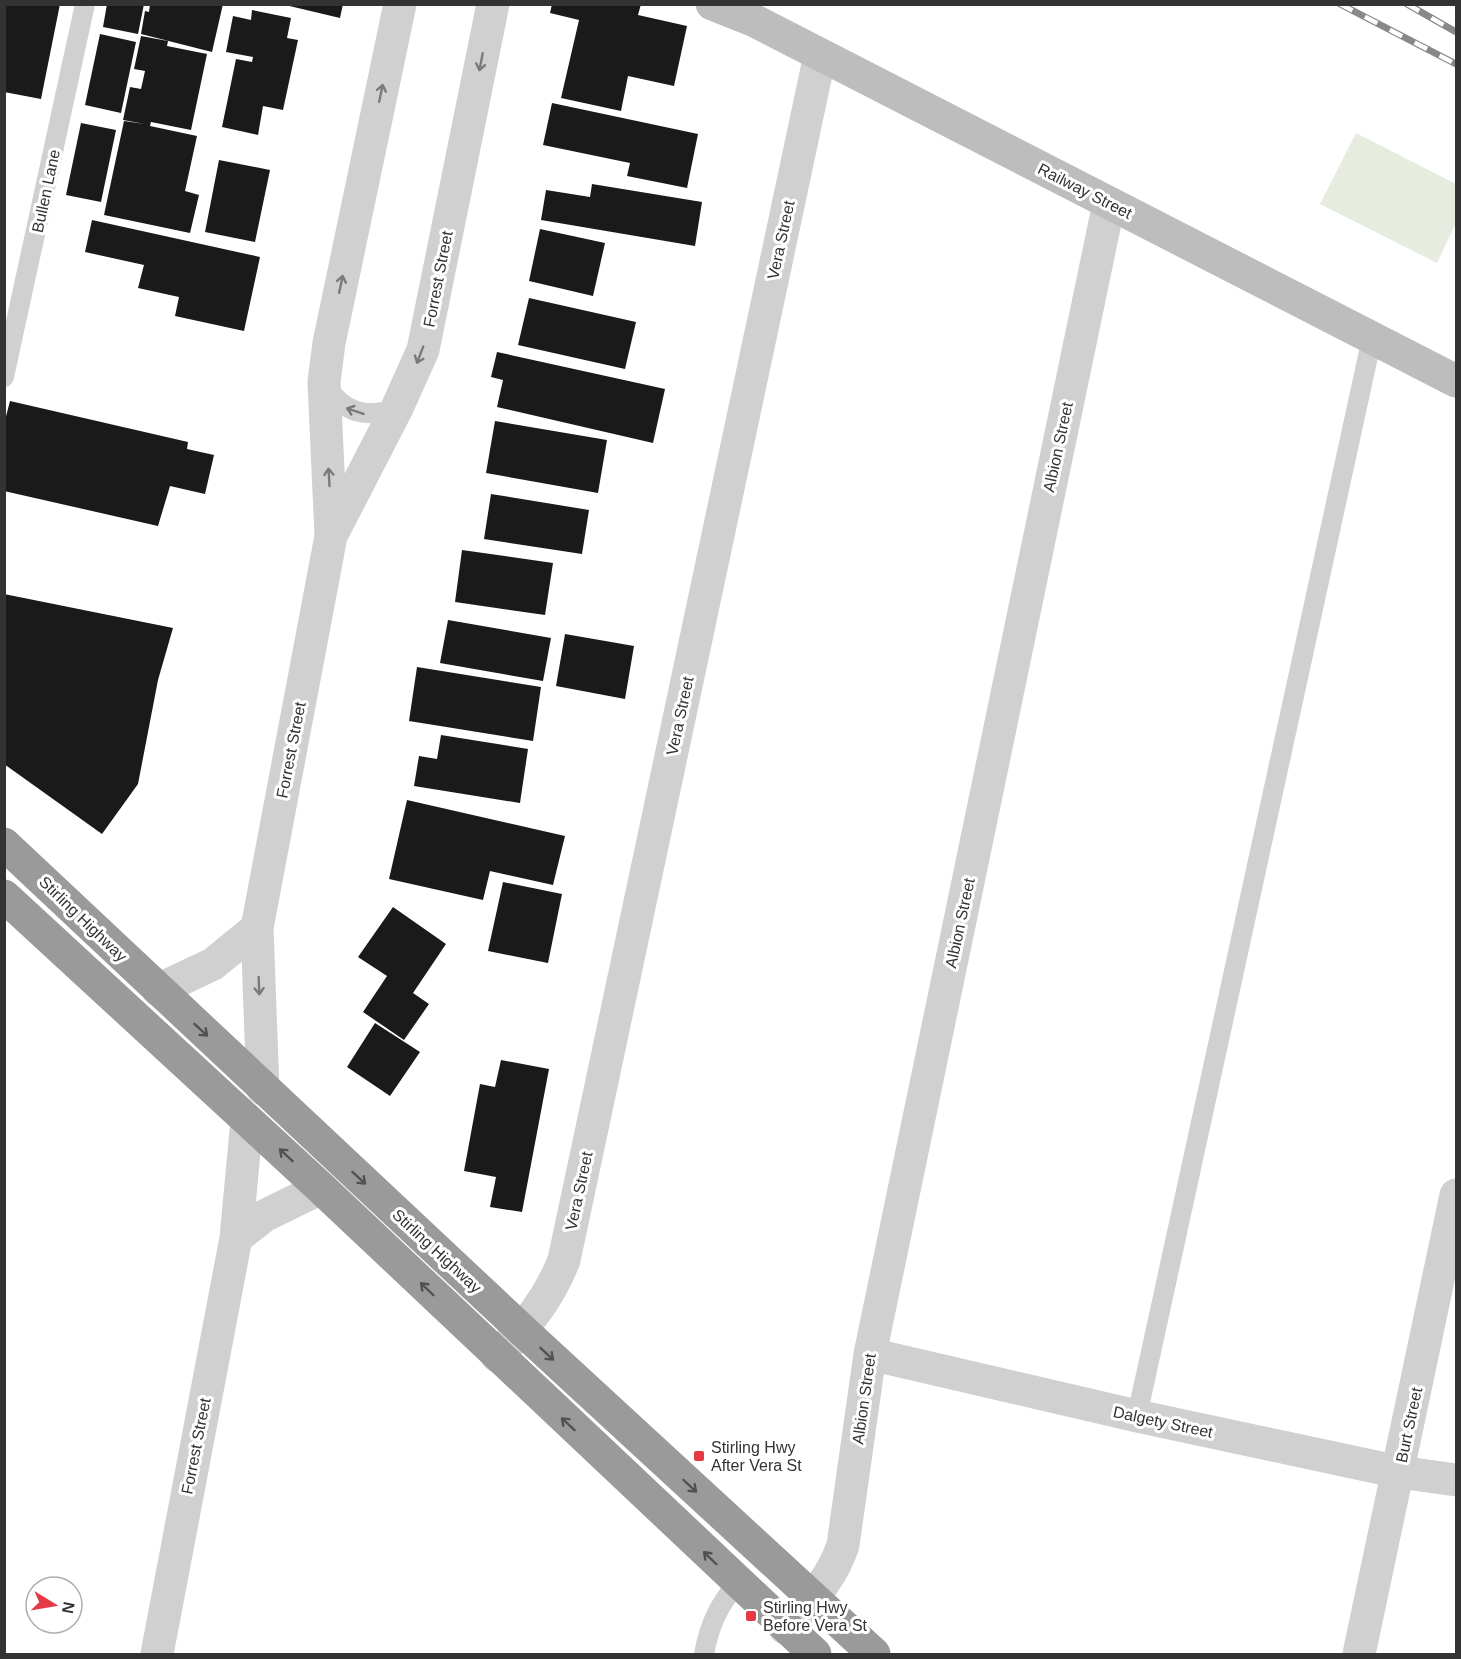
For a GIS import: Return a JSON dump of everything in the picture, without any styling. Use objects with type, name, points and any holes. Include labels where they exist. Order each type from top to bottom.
[{"type":"highway","name":"Stirling Highway","points":[[4,844],[263,1089],[874,1654]]},
{"type":"highway","name":"Stirling Highway","points":[[4,896],[321,1188],[737,1584],[815,1654]]},
{"type":"street","name":"Forrest Street","points":[[263,1089],[257,928],[331,536],[324,382],[329,343],[400,4]]},
{"type":"street","name":"Forrest Street","points":[[331,536],[397,408],[423,350],[493,4]]},
{"type":"street","name":"Railway Street","points":[[712,4],[758,13],[820,55],[1456,381]]},
{"type":"street","name":"Vera Street","points":[[497,1356],[522,1330],[553,1288],[564,1260],[820,55]]},
{"type":"street","name":"Albion Street","points":[[785,1628],[825,1584],[843,1545],[870,1354],[1108,202]]},
{"type":"street","points":[[158,990],[213,964],[257,928]]},
{"type":"street","name":"Forrest Street","points":[[157,1654],[236,1238],[247,1120]]},
{"type":"street","points":[[236,1238],[271,1212],[321,1188]]},
{"type":"street","name":"Burt Street","points":[[1359,1654],[1456,1195]]},
{"type":"street","name":"Dalgety Street","points":[[870,1354],[1137,1416],[1399,1472],[1456,1480]]},
{"type":"lane","name":"Bullen Lane","points":[[4,376],[85,4]]},
{"type":"lane","points":[[1137,1416],[1372,338]]},
{"type":"lane","points":[[324,382],[333,397],[346,408],[363,414],[380,414],[397,408]]},
{"type":"lane","points":[[704,1654],[709,1631],[722,1600],[737,1584]]},
{"type":"shaded area","points":[[1356,133],[1456,184],[1456,223],[1437,263],[1320,204]]},
{"type":"building","points":[[4,4],[60,4],[41,99],[4,92]]},
{"type":"building","points":[[107,4],[144,4],[138,34],[103,27]]},
{"type":"building","points":[[150,4],[223,4],[212,52],[141,34],[145,11],[149,12]]},
{"type":"building","points":[[281,4],[343,4],[340,18]]},
{"type":"building","points":[[552,4],[641,4],[638,15],[687,26],[674,86],[628,76],[621,111],[561,98],[579,20],[550,13]]},
{"type":"building","points":[[252,10],[291,18],[287,38],[298,40],[283,110],[263,106],[258,135],[222,127],[236,59],[252,62],[253,57],[226,52],[233,16],[251,20]]},
{"type":"building","points":[[100,34],[136,42],[121,113],[85,105]]},
{"type":"building","points":[[141,36],[168,41],[167,46],[207,54],[191,130],[151,122],[150,126],[197,136],[185,191],[199,195],[190,233],[104,215],[124,121],[145,124],[123,120],[130,87],[141,89],[145,71],[134,69]]},
{"type":"building","points":[[552,103],[698,134],[687,188],[627,176],[630,163],[543,145]]},
{"type":"building","points":[[81,123],[116,130],[101,202],[66,195]]},
{"type":"building","points":[[219,160],[270,170],[255,242],[205,232]]},
{"type":"building","points":[[592,184],[702,202],[695,246],[541,220],[546,190],[590,197]]},
{"type":"building","points":[[92,220],[260,257],[244,331],[175,316],[179,297],[138,288],[144,265],[85,252]]},
{"type":"building","points":[[540,229],[605,243],[593,296],[529,281]]},
{"type":"building","points":[[529,298],[636,322],[625,369],[518,345]]},
{"type":"building","points":[[497,352],[665,389],[653,443],[497,407],[503,380],[491,377]]},
{"type":"building","points":[[10,401],[188,442],[187,449],[214,455],[205,494],[170,486],[158,526],[4,491],[4,424]]},
{"type":"building","points":[[495,421],[607,440],[598,493],[486,473]]},
{"type":"building","points":[[491,494],[589,510],[582,554],[484,539]]},
{"type":"building","points":[[462,550],[553,563],[545,615],[455,602]]},
{"type":"building","points":[[4,594],[173,628],[158,680],[138,784],[102,834],[4,764]]},
{"type":"building","points":[[448,620],[551,638],[543,681],[440,663]]},
{"type":"building","points":[[565,634],[634,646],[625,699],[556,686]]},
{"type":"building","points":[[417,667],[541,687],[533,741],[409,721]]},
{"type":"building","points":[[441,735],[528,749],[520,803],[414,786],[419,756],[437,759]]},
{"type":"building","points":[[407,800],[565,836],[553,885],[490,871],[483,900],[389,879]]},
{"type":"building","points":[[503,882],[562,894],[548,963],[488,951]]},
{"type":"building","points":[[393,907],[446,944],[413,993],[429,1004],[404,1040],[363,1012],[387,976],[358,957]]},
{"type":"building","points":[[375,1023],[420,1052],[390,1096],[347,1067]]},
{"type":"building","points":[[501,1060],[549,1069],[522,1212],[490,1207],[496,1177],[464,1171],[480,1084],[495,1087]]},
{"type":"railway","points":[[1340,4],[1456,64]]},
{"type":"railway","points":[[1407,4],[1456,32]]},
{"type":"place","name":"Stirling Hwy After Vera St","points":[[699,1456]]},
{"type":"place","name":"Stirling Hwy Before Vera St","points":[[751,1616]]}]
